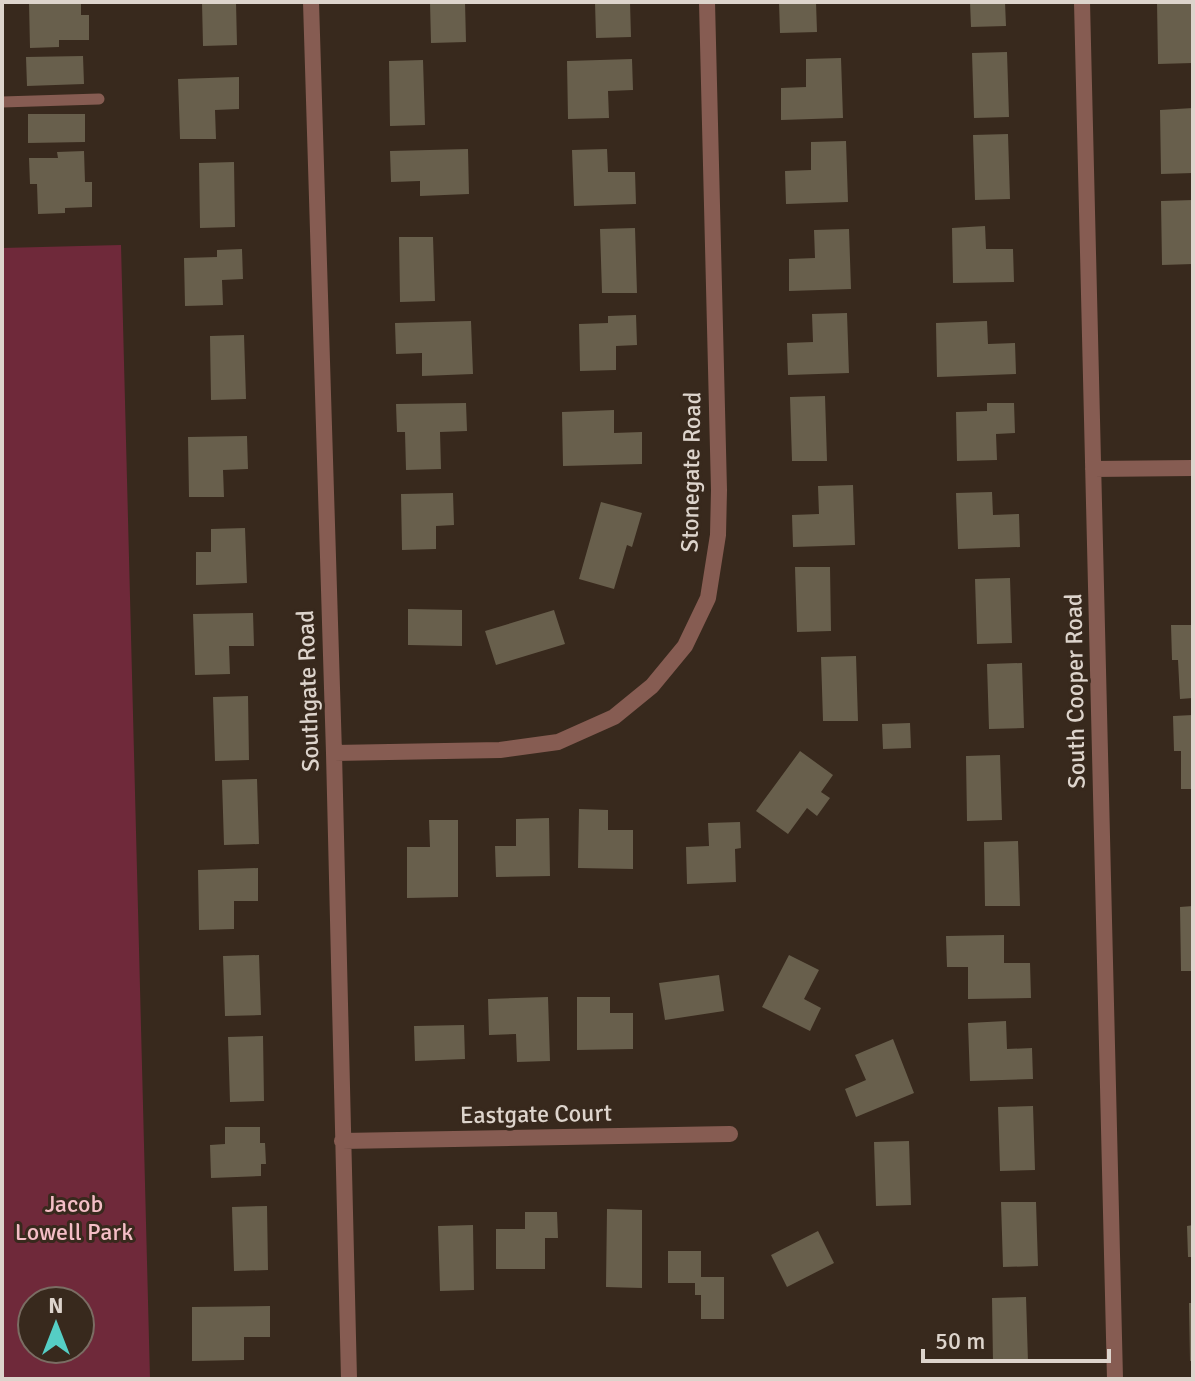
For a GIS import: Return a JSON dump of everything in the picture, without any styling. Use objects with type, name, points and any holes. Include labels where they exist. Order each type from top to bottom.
[{"type":"street","name":"Southgate Road","points":[[311,2],[349,1379]]},
{"type":"street","name":"Stonegate Road","points":[[334,753],[500,750],[558,742],[614,717],[652,686],[685,646],[708,598],[718,535],[707,2]]},
{"type":"street","name":"South Cooper Road","points":[[1082,2],[1115,1379]]},
{"type":"street","points":[[1093,469],[1193,468]]},
{"type":"street","name":"Eastgate Court","points":[[342,1141],[730,1134]]},
{"type":"lane","points":[[2,102],[99,99]]},
{"type":"green space","name":"Jacob Lowell Park","points":[[121,245],[150,1379],[2,1379],[2,248]]},
{"type":"building","points":[[29,2],[81,2],[81,15],[89,15],[89,40],[59,40],[59,47],[30,48]]},
{"type":"building","points":[[202,2],[236,2],[237,45],[203,46]]},
{"type":"building","points":[[430,2],[465,2],[466,42],[431,43]]},
{"type":"building","points":[[595,2],[630,2],[631,37],[596,38]]},
{"type":"building","points":[[779,2],[816,2],[817,32],[780,33]]},
{"type":"building","points":[[970,2],[1005,2],[1006,26],[971,27]]},
{"type":"building","points":[[1157,2],[1192,2],[1193,63],[1158,64]]},
{"type":"building","points":[[1007,52],[1009,117],[974,118],[972,53]]},
{"type":"building","points":[[83,56],[84,84],[27,86],[26,57]]},
{"type":"building","points":[[841,58],[843,118],[781,120],[781,88],[806,87],[806,59]]},
{"type":"building","points":[[632,59],[633,90],[608,91],[609,118],[568,119],[567,61]]},
{"type":"building","points":[[423,60],[425,125],[390,126],[389,61]]},
{"type":"building","points":[[239,77],[239,109],[215,110],[216,139],[180,139],[178,79]]},
{"type":"building","points":[[1193,108],[1193,173],[1161,174],[1160,110]]},
{"type":"building","points":[[28,114],[85,114],[85,142],[28,143]]},
{"type":"building","points":[[1008,134],[1010,199],[975,200],[973,135]]},
{"type":"building","points":[[846,141],[848,202],[786,204],[785,171],[811,170],[811,142]]},
{"type":"building","points":[[468,149],[469,194],[420,196],[420,181],[391,182],[390,151]]},
{"type":"building","points":[[607,149],[608,172],[635,172],[636,204],[574,206],[572,150]]},
{"type":"building","points":[[84,151],[85,182],[92,182],[92,207],[65,208],[65,213],[38,214],[37,184],[30,184],[29,158],[58,158],[57,152]]},
{"type":"building","points":[[234,162],[235,227],[200,228],[199,163]]},
{"type":"building","points":[[1193,200],[1193,264],[1162,265],[1161,201]]},
{"type":"building","points":[[985,226],[986,249],[1013,249],[1014,282],[953,283],[952,228]]},
{"type":"building","points":[[635,228],[637,293],[602,293],[600,229]]},
{"type":"building","points":[[849,229],[851,289],[789,291],[789,259],[815,258],[814,230]]},
{"type":"building","points":[[399,237],[433,237],[435,301],[400,302]]},
{"type":"building","points":[[242,249],[243,279],[222,280],[223,305],[185,306],[184,258],[217,257],[217,250]]},
{"type":"building","points":[[847,313],[849,373],[788,375],[787,343],[813,342],[812,314]]},
{"type":"building","points":[[636,315],[637,345],[616,346],[616,370],[580,371],[579,324],[608,323],[608,316]]},
{"type":"building","points":[[471,321],[473,374],[422,376],[422,353],[396,354],[395,323]]},
{"type":"building","points":[[987,321],[988,344],[1015,343],[1016,374],[937,377],[936,323]]},
{"type":"building","points":[[244,335],[246,399],[211,400],[210,336]]},
{"type":"building","points":[[825,396],[827,461],[792,461],[790,397]]},
{"type":"building","points":[[466,403],[467,431],[440,432],[441,469],[406,470],[405,432],[397,432],[396,404]]},
{"type":"building","points":[[987,403],[1014,403],[1015,433],[996,434],[997,460],[957,461],[956,412],[987,411]]},
{"type":"building","points":[[614,410],[614,433],[642,432],[642,464],[563,466],[562,412]]},
{"type":"building","points":[[247,436],[248,469],[223,470],[224,497],[189,497],[188,437]]},
{"type":"building","points":[[853,485],[855,545],[793,547],[792,515],[819,514],[818,486]]},
{"type":"building","points":[[992,492],[993,515],[1019,514],[1020,547],[958,549],[956,493]]},
{"type":"building","points":[[453,493],[454,525],[436,526],[436,549],[402,550],[401,494]]},
{"type":"building","points":[[601,502],[642,513],[632,547],[627,545],[614,589],[579,579]]},
{"type":"building","points":[[245,528],[247,583],[196,585],[196,552],[211,552],[211,529]]},
{"type":"building","points":[[795,567],[830,567],[831,631],[797,632]]},
{"type":"building","points":[[1010,578],[1012,643],[977,644],[975,579]]},
{"type":"building","points":[[408,609],[462,610],[462,646],[408,645]]},
{"type":"building","points":[[554,610],[565,644],[496,665],[485,631]]},
{"type":"building","points":[[253,613],[254,646],[229,646],[230,674],[195,675],[193,614]]},
{"type":"building","points":[[1171,625],[1193,625],[1193,698],[1180,699],[1178,660],[1172,660]]},
{"type":"building","points":[[856,656],[858,721],[823,721],[821,657]]},
{"type":"building","points":[[1022,663],[1024,728],[989,729],[987,664]]},
{"type":"building","points":[[248,696],[249,760],[215,761],[213,697]]},
{"type":"building","points":[[1193,715],[1193,789],[1181,789],[1181,751],[1174,751],[1173,716]]},
{"type":"building","points":[[910,723],[911,748],[883,749],[882,724]]},
{"type":"building","points":[[800,751],[833,775],[821,792],[830,798],[817,816],[807,808],[788,834],[756,811]]},
{"type":"building","points":[[1000,755],[1002,820],[967,821],[966,756]]},
{"type":"building","points":[[257,779],[259,844],[224,845],[222,780]]},
{"type":"building","points":[[579,809],[608,810],[608,830],[633,830],[633,869],[578,868]]},
{"type":"building","points":[[549,818],[550,876],[496,877],[495,846],[516,846],[516,819]]},
{"type":"building","points":[[429,820],[458,820],[458,897],[407,898],[407,847],[430,847]]},
{"type":"building","points":[[740,822],[741,848],[735,849],[736,882],[687,884],[686,847],[709,846],[708,823]]},
{"type":"building","points":[[1018,841],[1020,906],[985,906],[984,842]]},
{"type":"building","points":[[258,868],[258,901],[234,901],[234,929],[199,930],[198,870]]},
{"type":"building","points":[[1193,906],[1193,971],[1181,971],[1180,907]]},
{"type":"building","points":[[1004,935],[1004,963],[1030,963],[1031,998],[968,999],[968,967],[947,967],[946,936]]},
{"type":"building","points":[[259,955],[261,1015],[225,1016],[223,956]]},
{"type":"building","points":[[789,955],[819,970],[804,999],[821,1008],[810,1031],[762,1007]]},
{"type":"building","points":[[719,975],[724,1011],[665,1020],[659,983]]},
{"type":"building","points":[[548,997],[550,1061],[517,1062],[516,1034],[489,1035],[488,999]]},
{"type":"building","points":[[577,997],[610,997],[610,1013],[633,1013],[633,1049],[577,1050]]},
{"type":"building","points":[[1006,1021],[1007,1049],[1032,1048],[1033,1079],[970,1081],[968,1023]]},
{"type":"building","points":[[464,1025],[465,1059],[415,1061],[414,1026]]},
{"type":"building","points":[[263,1036],[264,1101],[230,1102],[228,1037]]},
{"type":"building","points":[[893,1039],[914,1093],[856,1117],[845,1089],[866,1080],[855,1055]]},
{"type":"building","points":[[1033,1106],[1035,1170],[1000,1171],[998,1107]]},
{"type":"building","points":[[225,1127],[260,1127],[260,1143],[265,1143],[266,1164],[261,1164],[261,1176],[211,1178],[210,1145],[225,1144]]},
{"type":"building","points":[[909,1141],[911,1205],[876,1206],[874,1142]]},
{"type":"building","points":[[1001,1202],[1036,1202],[1038,1266],[1003,1267]]},
{"type":"building","points":[[267,1206],[268,1270],[234,1271],[232,1207]]},
{"type":"building","points":[[607,1209],[642,1210],[642,1288],[606,1287]]},
{"type":"building","points":[[525,1212],[557,1212],[558,1238],[545,1238],[545,1269],[496,1269],[496,1229],[525,1229]]},
{"type":"building","points":[[473,1225],[474,1290],[440,1291],[438,1226]]},
{"type":"building","points":[[1193,1225],[1193,1257],[1188,1257],[1187,1226]]},
{"type":"building","points":[[818,1231],[834,1263],[787,1287],[771,1255]]},
{"type":"building","points":[[668,1251],[701,1251],[701,1277],[724,1277],[724,1319],[701,1319],[701,1295],[695,1295],[695,1283],[668,1283]]},
{"type":"building","points":[[1026,1297],[1028,1362],[993,1363],[992,1298]]},
{"type":"building","points":[[1189,1303],[1193,1303],[1193,1361],[1190,1361]]},
{"type":"building","points":[[270,1306],[270,1337],[244,1337],[244,1360],[192,1361],[192,1307]]}]
